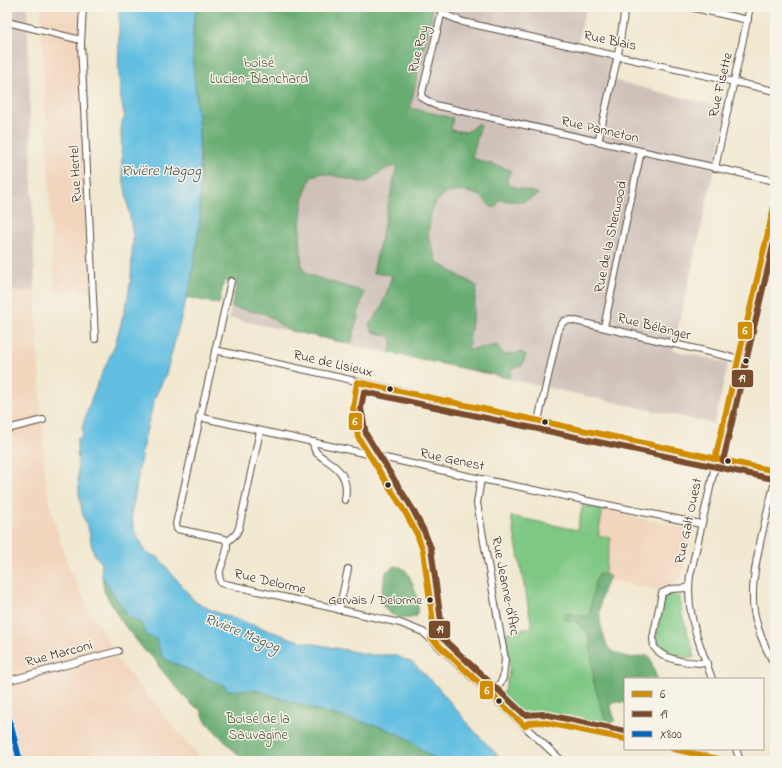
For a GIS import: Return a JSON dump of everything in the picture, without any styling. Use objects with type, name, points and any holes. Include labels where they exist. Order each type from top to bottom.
[{"type":"main road","points":[[7,711],[20,761]]},
{"type":"main road","points":[[7,748],[10,761]]},
{"type":"street","name":"Rue Hertel","points":[[83,7],[81,40],[95,339]]},
{"type":"street","points":[[598,142],[618,55],[625,7]]},
{"type":"street","points":[[690,7],[748,20]]},
{"type":"street","name":"Rue Fisette","points":[[715,168],[750,7]]},
{"type":"street","name":"Rue Blais","points":[[442,10],[463,22],[618,55],[775,91]]},
{"type":"street","name":"Rue Roy","points":[[421,97],[442,10]]},
{"type":"street","points":[[7,22],[81,40]]},
{"type":"street","name":"Rue Panneton","points":[[421,97],[435,105],[775,181]]},
{"type":"street","name":"Rue de la Sherwood","points":[[604,328],[641,151]]},
{"type":"street","name":"Rue Galt Ouest","points":[[712,678],[691,620],[688,602],[688,588],[715,459],[775,202]]},
{"type":"street","points":[[231,281],[199,417],[176,527],[180,530],[222,538],[227,542],[236,534],[239,528],[260,431]]},
{"type":"street","name":"Rue Bélanger","points":[[538,421],[559,328],[564,321],[571,320],[739,359]]},
{"type":"street","name":"Rue de Lisieux","points":[[215,350],[357,382],[775,471]]},
{"type":"street","points":[[357,382],[353,408],[358,437],[405,512],[417,534],[423,551],[428,572],[433,622],[431,638]]},
{"type":"street","name":"Rue Genest","points":[[199,417],[481,479],[701,524]]},
{"type":"street","points":[[7,429],[43,420]]},
{"type":"street","points":[[314,442],[313,446],[315,452],[341,471],[344,476],[346,492],[344,500]]},
{"type":"street","name":"Rue Jeanne-d'Arc","points":[[481,479],[477,503],[505,659],[503,678],[493,696]]},
{"type":"street","points":[[775,481],[756,569],[753,609],[757,627],[775,665]]},
{"type":"street","name":"Rue Delorme","points":[[227,542],[220,577],[221,583],[409,626],[431,638],[562,761]]},
{"type":"street","points":[[339,610],[348,569]]},
{"type":"street","points":[[688,588],[671,589],[662,593],[653,638],[654,647],[664,656],[696,663],[707,663]]},
{"type":"street","name":"Rue Marconi","points":[[7,682],[118,651]]},
{"type":"street","points":[[525,726],[528,723],[542,722],[624,739]]},
{"type":"street","points":[[678,750],[728,761]]},
{"type":"street","points":[[736,750],[740,761]]},
{"type":"shaded area","points":[[7,7],[27,7],[35,291],[7,292]]},
{"type":"shaded area","points":[[41,7],[83,7],[94,290],[54,292]]},
{"type":"shaded area","points":[[415,7],[586,7],[577,46],[618,55],[612,80],[728,109],[673,350],[728,363],[714,424],[229,318],[269,134]]},
{"type":"shaded area","points":[[35,291],[45,474],[52,514],[70,571],[119,662],[203,761],[7,761],[7,292]]},
{"type":"shaded area","points":[[603,510],[692,530],[680,581],[666,585],[658,590],[604,579],[611,538],[598,535]]},
{"type":"green space","name":"boisé Lucien-Blanchard","points":[[197,7],[431,7],[432,14],[411,108],[453,118],[451,130],[467,132],[477,124],[481,124],[472,158],[511,170],[507,180],[508,185],[539,194],[524,202],[499,200],[496,207],[491,207],[479,195],[463,191],[446,193],[436,202],[431,213],[428,236],[438,263],[477,286],[468,350],[497,345],[504,355],[522,352],[526,355],[522,366],[512,368],[510,378],[390,353],[392,343],[391,337],[373,332],[369,325],[382,307],[392,275],[373,273],[397,165],[384,170],[365,183],[322,173],[312,176],[304,198],[301,221],[302,268],[309,275],[364,292],[351,344],[287,330],[266,314],[231,307],[237,283],[224,281],[219,304],[186,297],[198,236],[201,194],[198,116],[193,53],[194,22]]},
{"type":"green space","points":[[583,505],[603,510],[598,535],[611,538],[596,622],[612,731],[539,717],[525,720],[503,700],[503,693],[509,669],[509,657],[505,633],[532,627],[511,516],[577,530]]},
{"type":"green space","points":[[395,566],[401,567],[405,570],[414,587],[418,606],[417,616],[415,617],[398,617],[385,609],[382,604],[381,593],[386,572]]},
{"type":"green space","points":[[599,574],[608,575],[610,577],[605,585],[600,603],[600,622],[609,649],[627,657],[642,657],[647,655],[650,658],[657,678],[624,678],[624,703],[612,702],[611,708],[615,720],[609,725],[606,722],[594,684],[589,633],[576,622],[567,620],[563,617],[566,613],[589,617],[595,582]]},
{"type":"green space","name":"Boisé de la Sauvagine","points":[[102,576],[131,618],[140,622],[147,636],[156,639],[160,651],[173,663],[225,686],[256,690],[320,711],[382,727],[407,738],[437,761],[244,761],[206,722],[201,710],[191,704],[159,667],[155,659],[145,651],[121,621],[104,591]]},
{"type":"green space","points":[[668,594],[680,597],[682,615],[693,649],[694,658],[664,654],[655,643],[664,597]]},
{"type":"water","name":"Rivière Magog","points":[[119,7],[197,7],[193,23],[193,62],[199,132],[200,218],[191,281],[166,374],[155,397],[143,444],[131,512],[134,530],[146,553],[158,557],[195,602],[218,613],[299,641],[371,655],[394,655],[413,663],[434,683],[475,732],[503,761],[437,761],[407,738],[382,727],[320,711],[256,690],[227,690],[225,686],[167,660],[162,656],[156,639],[147,636],[140,622],[128,616],[102,576],[101,562],[95,555],[91,544],[89,531],[83,516],[80,502],[77,439],[83,436],[82,428],[93,394],[115,345],[127,302],[131,278],[133,235],[122,170],[121,124],[125,117],[119,76]]},
{"type":"transit line","name":"6","points":[[715,459],[775,202]]},
{"type":"transit line","name":"19","points":[[723,461],[775,237]]},
{"type":"transit line","name":"6","points":[[624,739],[542,722],[528,723],[525,726],[431,638],[433,622],[423,551],[417,534],[405,512],[358,437],[353,408],[357,382],[775,471]]},
{"type":"transit line","name":"19","points":[[624,731],[543,714],[525,715],[439,635],[441,621],[431,548],[412,508],[366,434],[361,408],[364,392],[773,479]]},
{"type":"transit line","name":"X800","points":[[7,711],[20,761]]},
{"type":"transit line","name":"6","points":[[678,750],[728,761]]},
{"type":"place","name":"Gervais / Delorme","points":[[430,600]]}]
